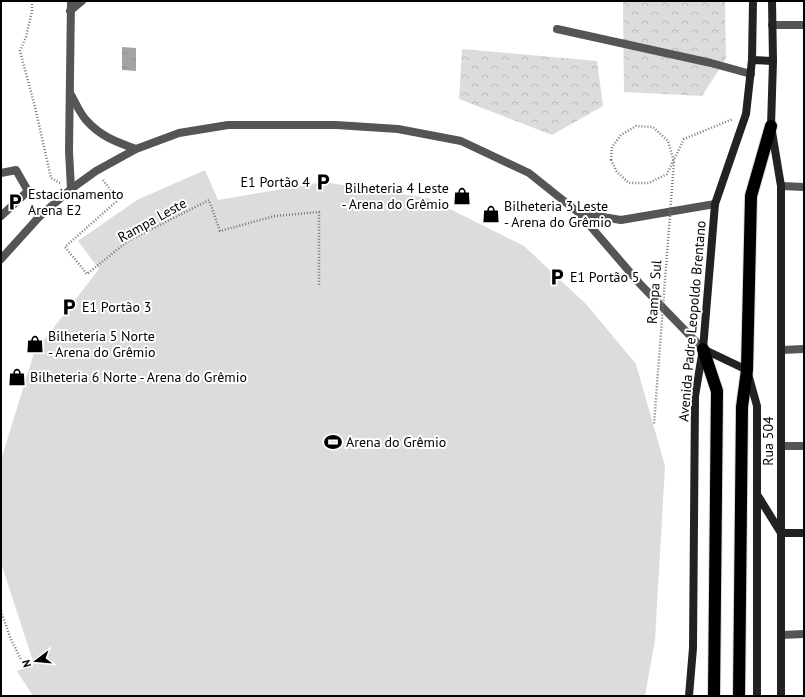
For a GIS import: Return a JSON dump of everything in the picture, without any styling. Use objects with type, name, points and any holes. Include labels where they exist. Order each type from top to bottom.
[{"type":"highway","points":[[739,696],[742,407],[747,370],[751,196],[771,126]]},
{"type":"highway","points":[[703,349],[717,391],[714,696]]},
{"type":"main road","name":"Avenida Padre Leopoldo Brentano","points":[[689,696],[693,648],[695,396],[703,349],[715,204],[746,114],[752,60],[753,1]]},
{"type":"main road","points":[[772,1],[771,126],[780,186]]},
{"type":"main road","points":[[752,60],[772,62]]},
{"type":"main road","name":"Rua 504","points":[[780,186],[781,696]]},
{"type":"main road","points":[[703,349],[747,370],[757,406],[757,696]]},
{"type":"main road","points":[[758,496],[781,533],[804,533]]},
{"type":"street","points":[[71,1],[69,151],[71,189]]},
{"type":"street","points":[[70,11],[82,1]]},
{"type":"street","points":[[772,25],[804,25]]},
{"type":"street","points":[[557,29],[710,63],[751,74]]},
{"type":"street","points":[[69,92],[85,119],[103,136],[136,148]]},
{"type":"street","points":[[1,259],[39,217],[71,189],[96,171],[136,148],[179,133],[228,125],[336,125],[398,129],[461,141],[529,173],[579,213],[642,285],[703,349]]},
{"type":"street","points":[[1,174],[16,170],[28,191],[1,216]]},
{"type":"street","points":[[780,186],[804,187]]},
{"type":"street","points":[[579,213],[621,220],[715,204]]},
{"type":"street","points":[[780,350],[804,349]]},
{"type":"street","points":[[781,446],[804,446]]},
{"type":"street","points":[[781,634],[804,634]]},
{"type":"path","points":[[32,1],[32,11],[26,37],[20,51],[35,107],[51,178],[71,189]]},
{"type":"path","name":"Rampa Sul","points":[[654,424],[674,162],[668,140],[653,127],[636,126],[621,134],[612,147],[611,160],[617,172],[628,183],[649,183],[667,174],[684,140],[746,114]]},
{"type":"path","name":"Rampa Leste","points":[[96,171],[118,200],[65,247],[87,274],[128,241],[209,200],[220,231],[275,216],[319,212],[319,285]]},
{"type":"path","points":[[1,611],[10,637],[25,668]]},
{"type":"green space","points":[[623,1],[725,1],[726,59],[702,96],[624,92]]},
{"type":"green space","points":[[462,49],[597,61],[603,106],[552,135],[459,99]]},
{"type":"green space","name":"Arena do Grêmio","points":[[205,170],[218,200],[323,182],[428,198],[524,246],[586,304],[636,364],[665,466],[655,640],[645,696],[33,696],[17,671],[34,664],[1,563],[1,460],[34,353],[99,269],[78,241],[137,200]]},
{"type":"water","points":[[122,47],[136,48],[136,71],[122,70]]},
{"type":"place","name":"E1 Portão 4","points":[[323,182]]},
{"type":"place","name":"Bilheteria 4 Leste - Arena do Grêmio","points":[[462,196]]},
{"type":"place","name":"Estacionamento Arena E2","points":[[15,202]]},
{"type":"place","name":"Bilheteria 3 Leste - Arena do Grêmio","points":[[491,214]]},
{"type":"place","name":"E1 Portão 5","points":[[557,277]]},
{"type":"place","name":"E1 Portão 3","points":[[69,307]]},
{"type":"place","name":"Bilheteria 5 Norte - Arena do Grêmio","points":[[35,344]]},
{"type":"place","name":"Bilheteria 6 Norte - Arena do Grêmio","points":[[17,377]]},
{"type":"place","name":"Arena do Grêmio","points":[[333,442]]}]
